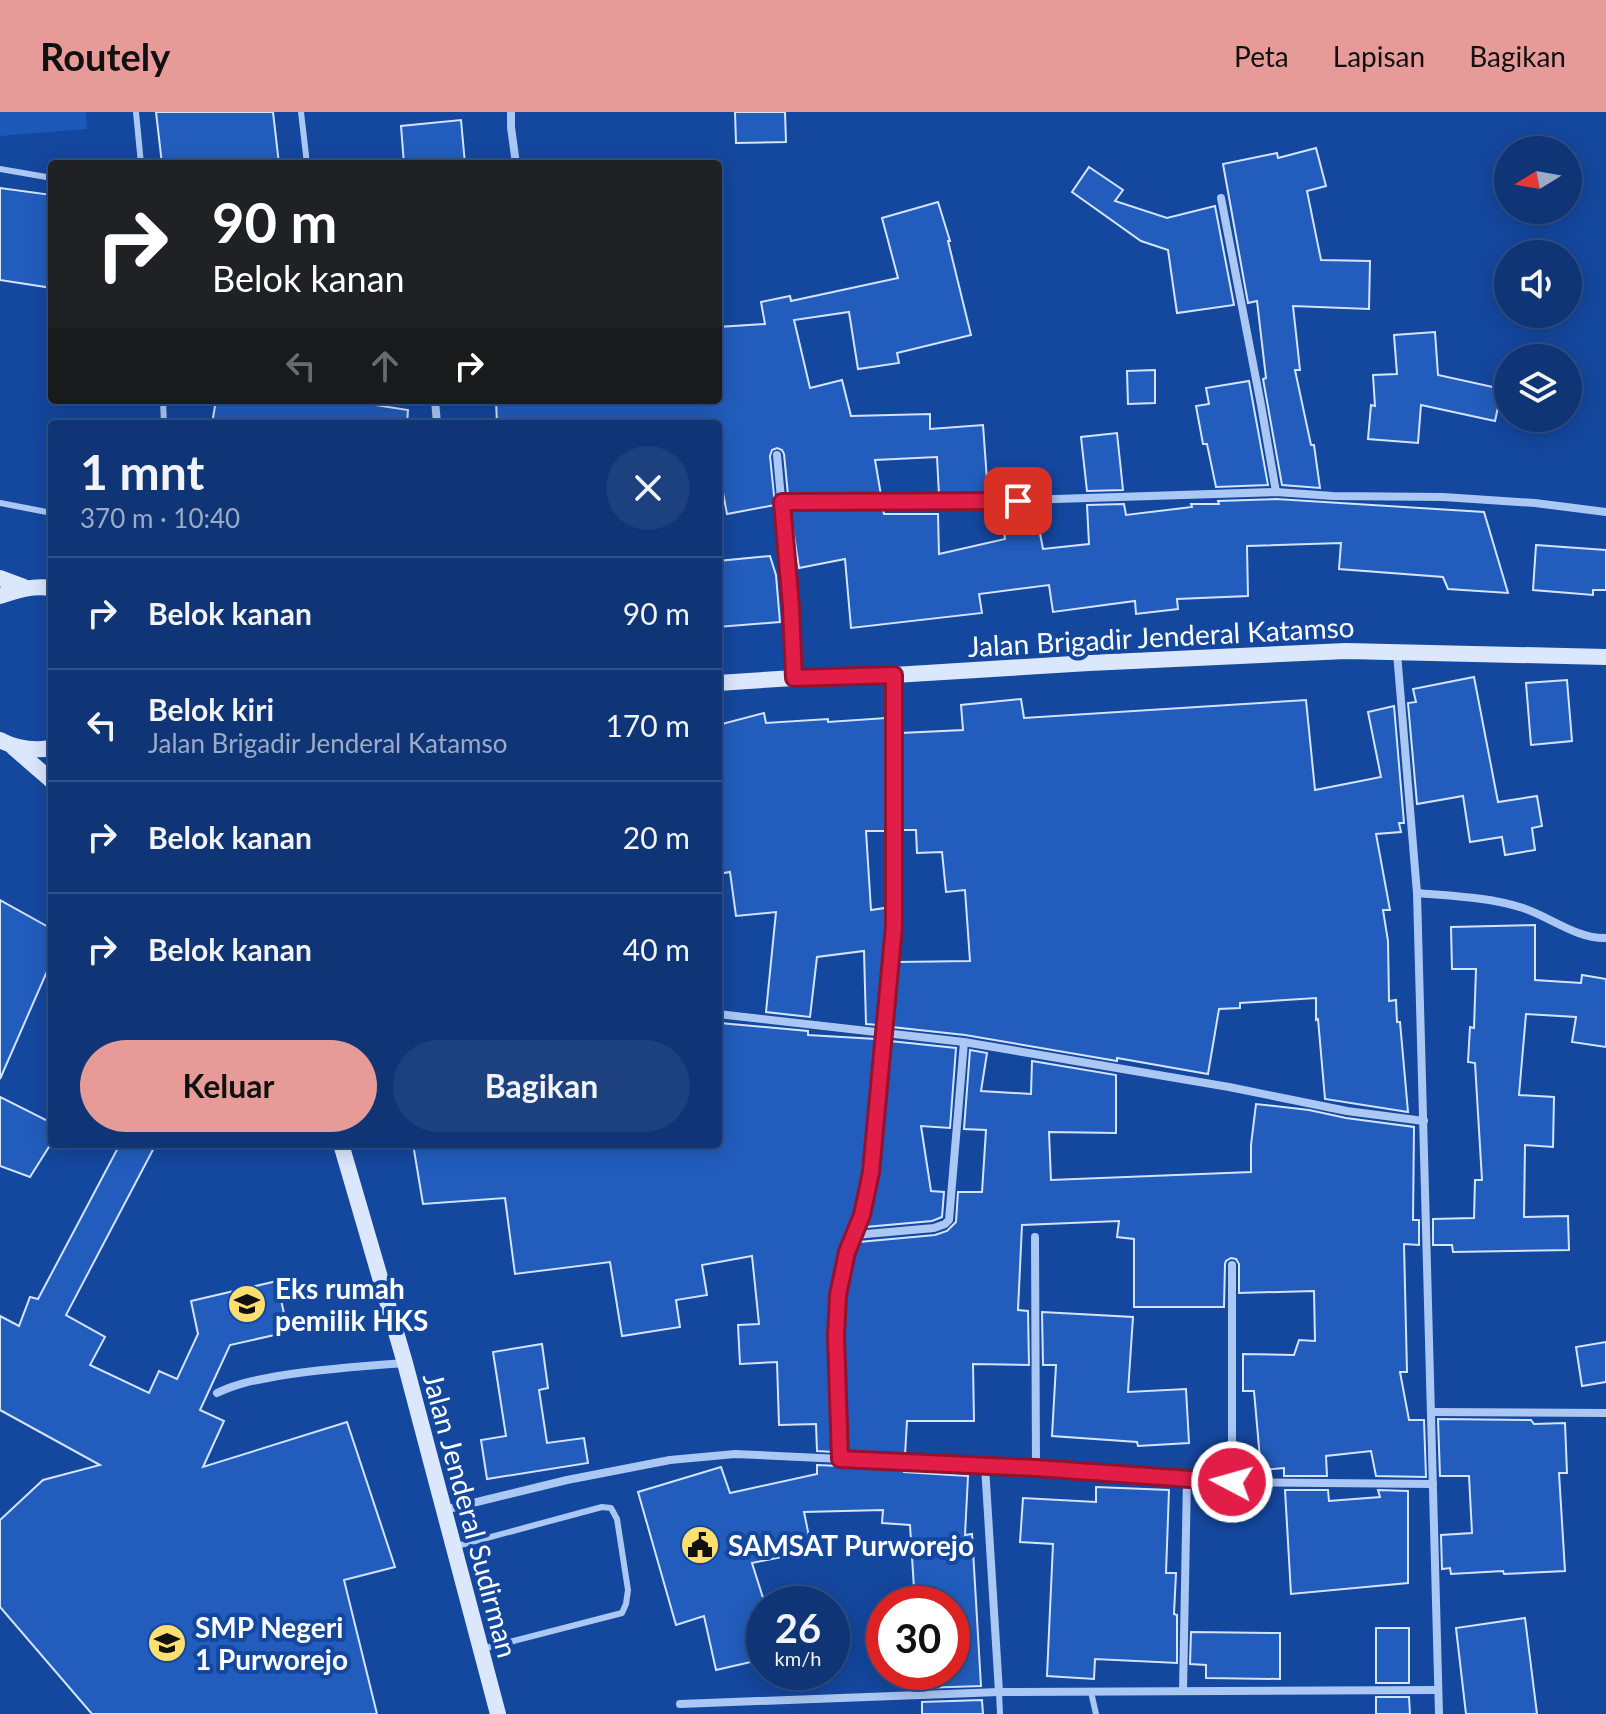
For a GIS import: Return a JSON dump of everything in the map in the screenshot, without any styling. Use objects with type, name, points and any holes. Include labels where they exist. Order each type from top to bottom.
[{"type":"main road","points":[[0,578],[24,587]]},
{"type":"main road","points":[[0,596],[24,587],[48,587]]},
{"type":"main road","name":"Jalan Brigadir Jenderal Katamso","points":[[722,683],[1346,651],[1606,657]]},
{"type":"main road","points":[[6,743],[38,751],[48,749]]},
{"type":"main road","points":[[6,743],[48,778]]},
{"type":"main road","name":"Jalan Jenderal Sudirman","points":[[342,1148],[405,1363],[498,1714]]},
{"type":"street","points":[[511,112],[515,160]]},
{"type":"street","points":[[1221,198],[1276,492]]},
{"type":"street","points":[[777,455],[791,607],[794,678]]},
{"type":"street","points":[[782,502],[973,502],[1276,492],[1443,497],[1535,503],[1606,512]]},
{"type":"street","points":[[1397,653],[1417,893],[1439,1714]]},
{"type":"street","points":[[840,1459],[836,1336],[838,1295],[847,1252],[862,1215],[871,1172],[894,926],[894,675]]},
{"type":"street","points":[[1417,893],[1476,898],[1520,907],[1567,928],[1606,938]]},
{"type":"street","points":[[722,1014],[964,1042],[1213,1084],[1347,1111],[1424,1121]]},
{"type":"street","points":[[855,1235],[934,1228],[949,1220],[964,1042]]},
{"type":"street","points":[[1035,1237],[1036,1468]]},
{"type":"street","points":[[1232,1265],[1232,1482]]},
{"type":"street","points":[[217,1393],[230,1386],[323,1369],[405,1363]]},
{"type":"street","points":[[1431,1412],[1606,1413]]},
{"type":"street","points":[[443,1510],[567,1480],[670,1460],[735,1454],[1036,1468],[1232,1482],[1433,1484]]},
{"type":"street","points":[[985,1466],[999,1692]]},
{"type":"street","points":[[1183,1691],[1187,1478]]},
{"type":"street","points":[[680,1704],[999,1692],[1438,1690]]},
{"type":"lane","points":[[136,112],[141,160]]},
{"type":"lane","points":[[301,112],[307,160]]},
{"type":"lane","points":[[0,169],[48,177]]},
{"type":"lane","points":[[0,503],[48,512]]},
{"type":"lane","points":[[453,1547],[602,1507],[611,1508],[617,1519],[628,1590],[622,1613],[479,1650]]},
{"type":"lane","points":[[999,1692],[1000,1714]]},
{"type":"lane","points":[[1091,1692],[1096,1714]]},
{"type":"shaded area","points":[[0,112],[86,112],[87,129],[0,136]]},
{"type":"building","points":[[156,112],[273,112],[279,160],[162,160]]},
{"type":"building","points":[[735,112],[785,112],[786,142],[736,143]]},
{"type":"building","points":[[461,120],[465,160],[404,160],[401,126]]},
{"type":"building","points":[[1316,148],[1326,186],[1307,191],[1321,260],[1370,261],[1369,309],[1293,306],[1300,370],[1295,370],[1311,445],[1314,445],[1320,488],[1282,485],[1263,379],[1266,378],[1257,301],[1248,303],[1223,164],[1277,153],[1278,158]]},
{"type":"building","points":[[1089,167],[1123,190],[1115,201],[1167,218],[1215,206],[1234,305],[1177,313],[1168,250],[1141,241],[1072,192]]},
{"type":"building","points":[[0,188],[48,194],[48,287],[0,280]]},
{"type":"building","points":[[938,202],[971,335],[897,353],[899,363],[858,369],[849,312],[794,320],[810,388],[842,380],[851,416],[930,414],[930,429],[983,425],[988,494],[939,495],[937,457],[875,460],[881,495],[788,495],[784,454],[777,448],[772,450],[770,456],[775,505],[727,514],[722,487],[722,420],[497,420],[496,404],[722,404],[722,327],[765,324],[761,302],[790,296],[791,301],[898,278],[882,218]]},
{"type":"building","points":[[1435,332],[1438,375],[1494,387],[1494,421],[1421,405],[1418,443],[1368,439],[1371,405],[1375,406],[1373,375],[1397,374],[1394,335]]},
{"type":"building","points":[[1155,370],[1155,403],[1128,404],[1127,371]]},
{"type":"building","points":[[1249,381],[1268,485],[1216,487],[1196,406],[1209,404],[1206,388]]},
{"type":"building","points":[[215,404],[369,404],[408,410],[407,420],[213,420]]},
{"type":"building","points":[[1117,433],[1123,490],[1087,491],[1081,437]]},
{"type":"building","points":[[1276,499],[1484,512],[1508,593],[1448,589],[1443,577],[1339,569],[1341,543],[1247,546],[1248,596],[1177,599],[1178,609],[1136,614],[1135,601],[1053,612],[1049,585],[979,594],[982,613],[851,628],[845,559],[799,568],[790,509],[883,509],[884,514],[938,514],[939,554],[1005,539],[1003,524],[1037,518],[1043,549],[1089,544],[1087,505],[1124,504],[1126,515],[1192,507],[1191,504],[1219,504],[1218,501]]},
{"type":"building","points":[[1536,545],[1606,550],[1606,590],[1593,590],[1593,595],[1533,590]]},
{"type":"building","points":[[770,556],[776,575],[780,622],[722,627],[722,561]]},
{"type":"building","points":[[1474,677],[1498,802],[1537,796],[1542,826],[1532,828],[1535,850],[1505,855],[1502,837],[1470,842],[1463,796],[1417,804],[1408,703],[1416,702],[1413,689]]},
{"type":"building","points":[[1567,680],[1572,741],[1531,745],[1526,683]]},
{"type":"building","points":[[1021,699],[1024,718],[1306,700],[1315,790],[1381,777],[1368,712],[1394,706],[1404,823],[1399,823],[1401,832],[1376,834],[1390,910],[1383,910],[1388,941],[1389,1001],[1396,1000],[1397,1022],[1400,1022],[1408,1112],[1325,1099],[1316,998],[1240,1003],[1240,1008],[1219,1009],[1208,1074],[965,1035],[892,1027],[898,962],[970,961],[965,890],[946,892],[942,852],[917,853],[916,830],[901,830],[901,733],[963,730],[961,705]]},
{"type":"building","points":[[764,713],[766,723],[886,718],[887,831],[866,831],[871,910],[885,908],[887,926],[878,1025],[866,1024],[864,951],[817,957],[810,1017],[766,1012],[776,912],[736,916],[730,872],[722,873],[722,724]]},
{"type":"building","points":[[0,900],[48,927],[48,969],[0,1079]]},
{"type":"building","points":[[1535,925],[1535,980],[1581,983],[1582,975],[1606,979],[1606,1047],[1572,1042],[1576,1017],[1526,1014],[1519,1095],[1554,1097],[1553,1147],[1525,1145],[1524,1217],[1568,1216],[1569,1250],[1453,1252],[1452,1245],[1433,1245],[1433,1219],[1474,1218],[1475,1180],[1482,1180],[1475,1063],[1468,1062],[1470,1027],[1474,1028],[1476,969],[1452,969],[1451,927]]},
{"type":"building","points":[[722,1023],[808,1031],[808,1035],[876,1039],[864,1171],[855,1213],[840,1251],[831,1294],[829,1336],[833,1452],[817,1451],[816,1424],[779,1425],[777,1362],[740,1364],[738,1325],[759,1324],[752,1256],[702,1265],[707,1295],[676,1300],[680,1327],[622,1336],[610,1262],[515,1274],[505,1198],[423,1204],[414,1148],[722,1148]]},
{"type":"building","points":[[890,1041],[956,1048],[950,1128],[921,1126],[931,1191],[944,1192],[942,1217],[932,1221],[865,1227],[878,1173]]},
{"type":"building","points":[[970,1050],[987,1053],[981,1091],[1031,1094],[1032,1061],[1116,1075],[1116,1133],[1049,1132],[1051,1180],[1251,1172],[1256,1104],[1414,1127],[1413,1220],[1419,1220],[1419,1245],[1404,1244],[1407,1372],[1400,1372],[1409,1420],[1424,1420],[1426,1477],[1376,1476],[1371,1451],[1326,1456],[1327,1476],[1284,1476],[1284,1468],[1261,1470],[1254,1391],[1243,1391],[1243,1354],[1294,1355],[1299,1340],[1315,1341],[1314,1291],[1239,1293],[1239,1264],[1231,1258],[1225,1264],[1224,1307],[1134,1307],[1134,1239],[1117,1237],[1119,1221],[1022,1225],[1018,1310],[1028,1311],[1029,1365],[973,1364],[974,1421],[907,1421],[905,1455],[847,1452],[843,1336],[845,1296],[859,1242],[935,1235],[947,1231],[956,1222],[958,1192],[982,1192],[986,1130],[964,1129]]},
{"type":"building","points":[[0,1097],[48,1121],[48,1148],[30,1177],[0,1166]]},
{"type":"building","points":[[118,1148],[154,1148],[66,1315],[105,1337],[90,1365],[149,1393],[159,1371],[177,1379],[198,1334],[191,1301],[277,1281],[288,1332],[230,1345],[200,1410],[224,1421],[203,1467],[347,1422],[395,1567],[344,1580],[377,1714],[92,1714],[0,1607],[0,1520],[43,1480],[100,1465],[0,1410],[0,1316],[19,1326],[30,1297],[38,1299]]},
{"type":"building","points":[[1042,1312],[1133,1317],[1128,1392],[1186,1389],[1189,1443],[1138,1446],[1137,1442],[1052,1436],[1056,1365],[1043,1365]]},
{"type":"building","points":[[1606,1342],[1606,1382],[1582,1386],[1576,1347]]},
{"type":"building","points":[[542,1344],[548,1388],[539,1390],[547,1443],[584,1438],[588,1463],[487,1479],[481,1440],[506,1436],[493,1352]]},
{"type":"building","points":[[1438,1419],[1565,1423],[1567,1473],[1559,1473],[1565,1571],[1451,1574],[1450,1568],[1442,1569],[1441,1535],[1472,1533],[1469,1476],[1440,1476]]},
{"type":"building","points":[[817,1465],[968,1476],[965,1535],[972,1534],[981,1686],[970,1686],[970,1586],[914,1586],[910,1525],[882,1523],[883,1510],[804,1512],[812,1551],[752,1563],[759,1586],[746,1586],[746,1663],[716,1670],[704,1616],[676,1625],[638,1492],[721,1467],[730,1493],[817,1474]]},
{"type":"building","points":[[1096,1487],[1169,1490],[1166,1573],[1176,1573],[1174,1614],[1177,1615],[1177,1663],[1095,1659],[1094,1679],[1047,1676],[1053,1544],[1020,1542],[1023,1498],[1096,1502]]},
{"type":"building","points":[[1285,1490],[1328,1490],[1329,1501],[1380,1497],[1378,1490],[1408,1491],[1408,1583],[1291,1594]]},
{"type":"building","points":[[1525,1618],[1537,1714],[1466,1714],[1456,1628]]},
{"type":"building","points":[[1376,1628],[1409,1628],[1409,1683],[1376,1683]]},
{"type":"building","points":[[1191,1632],[1280,1633],[1280,1679],[1206,1678],[1206,1665],[1190,1664]]},
{"type":"building","points":[[1376,1697],[1409,1697],[1410,1714],[1376,1714]]},
{"type":"building","points":[[982,1700],[983,1714],[922,1714],[922,1702]]},
{"type":"place","name":"Eks rumah pemilik HKS","points":[[247,1304]]},
{"type":"place","name":"SAMSAT Purworejo","points":[[700,1545]]},
{"type":"place","name":"SMP Negeri 1 Purworejo","points":[[167,1643]]},
{"type":"route","points":[[1018,501],[782,502],[794,678],[894,675],[894,926],[871,1172],[862,1215],[847,1252],[838,1295],[836,1336],[840,1459],[1036,1468],[1232,1482]]}]
